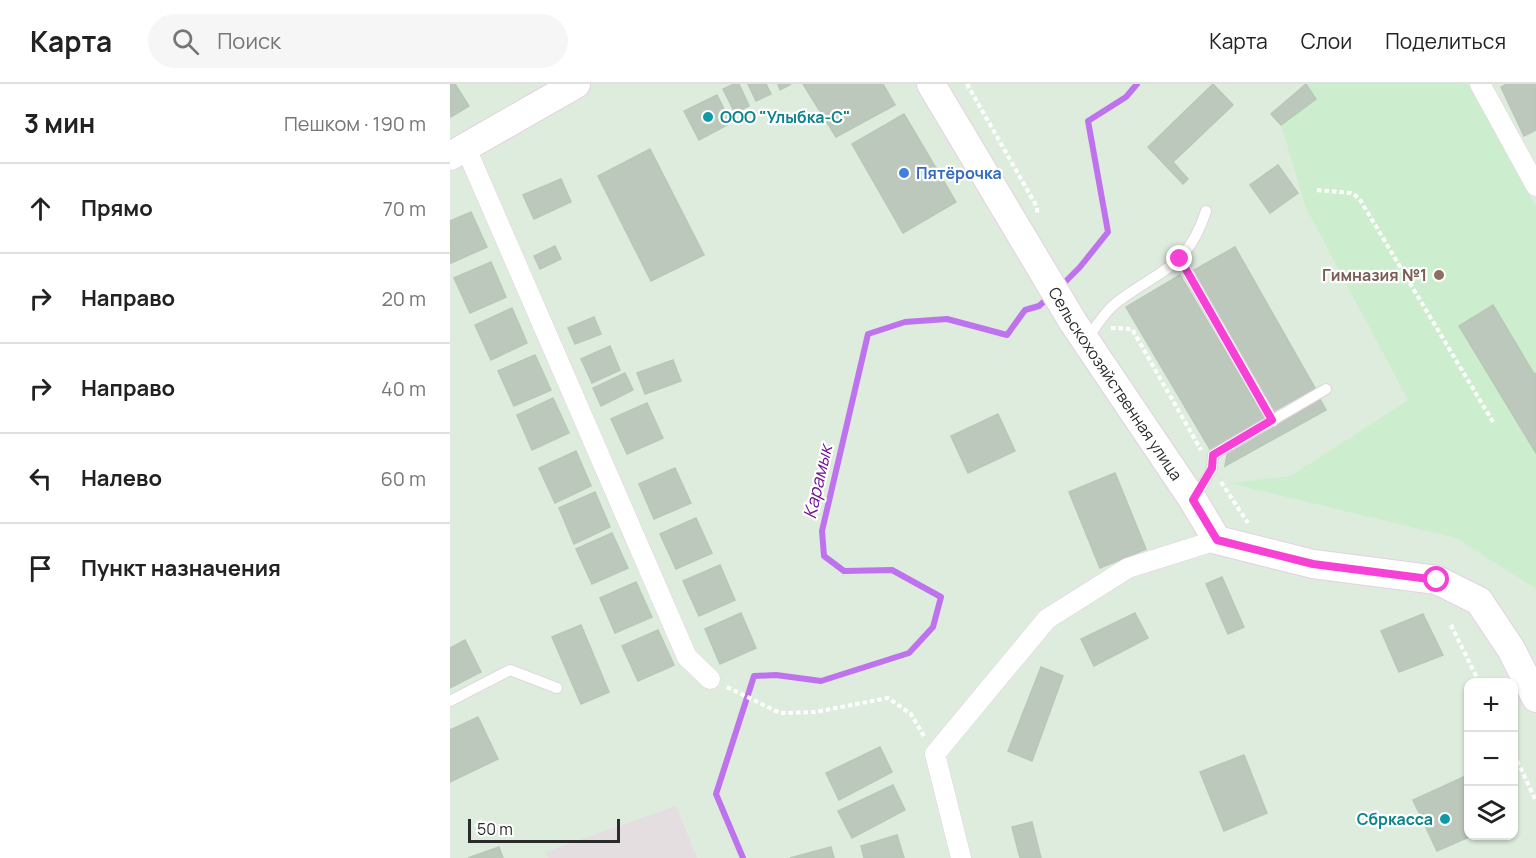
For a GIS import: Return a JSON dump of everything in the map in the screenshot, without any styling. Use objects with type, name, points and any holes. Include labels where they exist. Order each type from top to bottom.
[{"type":"main road","points":[[458,151],[576,84]]},
{"type":"main road","name":"Сельскохозяйственная улица","points":[[931,84],[1079,332],[1193,500],[1217,540]]},
{"type":"main road","points":[[1217,540],[1313,564],[1437,580],[1479,601],[1511,649],[1536,698]]},
{"type":"street","points":[[1480,84],[1536,186]]},
{"type":"street","points":[[458,151],[687,657],[710,679]]},
{"type":"street","points":[[961,858],[935,754],[1047,619],[1128,568],[1217,540]]},
{"type":"lane","points":[[1079,332],[1117,303],[1160,276],[1180,259],[1201,226],[1206,212]]},
{"type":"lane","points":[[1180,259],[1272,420]]},
{"type":"lane","points":[[1193,500],[1212,468],[1213,455],[1326,389]]},
{"type":"lane","points":[[450,700],[510,670],[557,688]]},
{"type":"path","points":[[1317,190],[1351,193],[1359,198],[1493,422]]},
{"type":"path","points":[[1451,625],[1477,678]]},
{"type":"path","points":[[710,679],[780,713],[815,712],[888,698],[911,714],[935,754]]},
{"type":"path","points":[[1518,763],[1536,801]]},
{"type":"shaded area","name":"Гимназия №1","points":[[1307,84],[1468,84],[1536,206],[1536,589],[1456,538],[1229,483],[1291,476],[1408,400],[1306,208],[1281,125],[1316,99]]},
{"type":"shaded area","points":[[676,806],[697,858],[548,858],[545,852]]},
{"type":"building","points":[[450,84],[455,84],[469,106],[451,117]]},
{"type":"building","points":[[739,84],[749,106],[735,113],[723,89]]},
{"type":"building","points":[[748,84],[766,84],[771,94],[756,101]]},
{"type":"building","points":[[778,84],[791,84],[780,90]]},
{"type":"building","points":[[803,84],[883,84],[895,105],[836,137]]},
{"type":"building","points":[[1213,84],[1233,105],[1173,162],[1188,179],[1183,184],[1148,147]]},
{"type":"building","points":[[1306,84],[1316,99],[1281,125],[1271,114]]},
{"type":"building","points":[[1507,84],[1536,84],[1536,130],[1524,136],[1501,87]]},
{"type":"building","name":"ООО \"Улыбка-С\"","points":[[717,95],[731,123],[699,140],[684,111]]},
{"type":"building","name":"Пятёрочка","points":[[904,114],[956,202],[903,233],[852,144]]},
{"type":"building","points":[[650,149],[704,255],[651,281],[598,176]]},
{"type":"building","points":[[1278,165],[1298,193],[1270,213],[1250,185]]},
{"type":"building","points":[[561,179],[571,202],[534,219],[523,195]]},
{"type":"building","points":[[471,212],[487,247],[451,263],[450,221]]},
{"type":"building","points":[[555,246],[561,259],[540,269],[534,256]]},
{"type":"building","points":[[1235,247],[1315,388],[1274,411],[1194,270]]},
{"type":"building","points":[[491,262],[506,297],[470,313],[454,278]]},
{"type":"building","points":[[1180,275],[1265,419],[1211,451],[1126,307]]},
{"type":"building","points":[[1493,305],[1534,374],[1536,373],[1536,453],[1459,326]]},
{"type":"building","points":[[512,308],[527,343],[491,360],[475,325]]},
{"type":"building","points":[[594,317],[601,334],[575,344],[568,328]]},
{"type":"building","points":[[610,346],[620,370],[592,383],[581,359]]},
{"type":"building","points":[[535,355],[551,390],[514,406],[498,371]]},
{"type":"building","points":[[673,360],[681,381],[645,394],[637,373]]},
{"type":"building","points":[[625,373],[633,390],[601,406],[593,388]]},
{"type":"building","points":[[553,398],[569,433],[532,450],[517,415]]},
{"type":"building","points":[[1320,399],[1326,410],[1225,466],[1228,450]]},
{"type":"building","points":[[647,403],[663,438],[627,454],[611,419]]},
{"type":"building","points":[[998,414],[1015,451],[968,473],[951,436]]},
{"type":"building","points":[[576,451],[591,486],[555,503],[539,468]]},
{"type":"building","points":[[675,468],[691,503],[654,519],[639,484]]},
{"type":"building","points":[[1115,473],[1146,549],[1100,568],[1069,492]]},
{"type":"building","points":[[595,492],[610,527],[574,544],[559,508]]},
{"type":"building","points":[[696,518],[712,553],[676,569],[660,534]]},
{"type":"building","points":[[612,533],[628,568],[592,584],[576,549]]},
{"type":"building","points":[[720,565],[735,600],[699,616],[683,581]]},
{"type":"building","points":[[1222,577],[1244,627],[1228,634],[1206,584]]},
{"type":"building","points":[[636,582],[652,617],[615,633],[600,598]]},
{"type":"building","points":[[741,613],[756,648],[720,664],[705,629]]},
{"type":"building","points":[[1135,613],[1148,638],[1094,666],[1081,639]]},
{"type":"building","points":[[1423,614],[1443,655],[1399,672],[1381,631]]},
{"type":"building","points":[[581,625],[609,692],[581,704],[552,637]]},
{"type":"building","points":[[658,630],[674,665],[638,681],[622,646]]},
{"type":"building","points":[[465,640],[481,672],[450,688],[450,648]]},
{"type":"building","points":[[1041,667],[1063,676],[1032,761],[1008,751]]},
{"type":"building","points":[[478,717],[498,759],[450,782],[450,730]]},
{"type":"building","points":[[880,747],[892,772],[839,800],[826,773]]},
{"type":"building","points":[[1244,755],[1267,813],[1224,831],[1200,772]]},
{"type":"building","name":"Сбркасса","points":[[1464,777],[1464,839],[1437,851],[1413,800]]},
{"type":"building","points":[[893,785],[905,810],[852,838],[838,811]]},
{"type":"building","points":[[1032,822],[1041,858],[1020,858],[1012,827]]},
{"type":"building","points":[[897,835],[904,858],[864,858],[861,846]]},
{"type":"building","points":[[499,847],[503,858],[468,858]]},
{"type":"building","points":[[831,847],[834,858],[790,858]]},
{"type":"waterway","name":"Карамык","points":[[1061,286],[1080,267],[1108,232],[1088,121],[1126,97],[1137,84]]},
{"type":"waterway","name":"Карамык","points":[[743,858],[716,794],[754,676],[776,675],[821,681],[909,653],[933,627],[941,597],[892,570],[844,571],[824,556],[822,531],[868,334],[905,322],[947,319],[1007,335],[1025,310],[1039,306],[1049,297]]},
{"type":"place","name":"ООО \"Улыбка-С\"","points":[[708,117]]},
{"type":"place","name":"Пятёрочка","points":[[904,173]]},
{"type":"place","name":"Гимназия №1","points":[[1439,275]]},
{"type":"place","name":"Сбркасса","points":[[1445,819]]},
{"type":"route","points":[[1180,259],[1272,420],[1213,455],[1212,468],[1193,500],[1217,540],[1313,564],[1437,580]]}]
